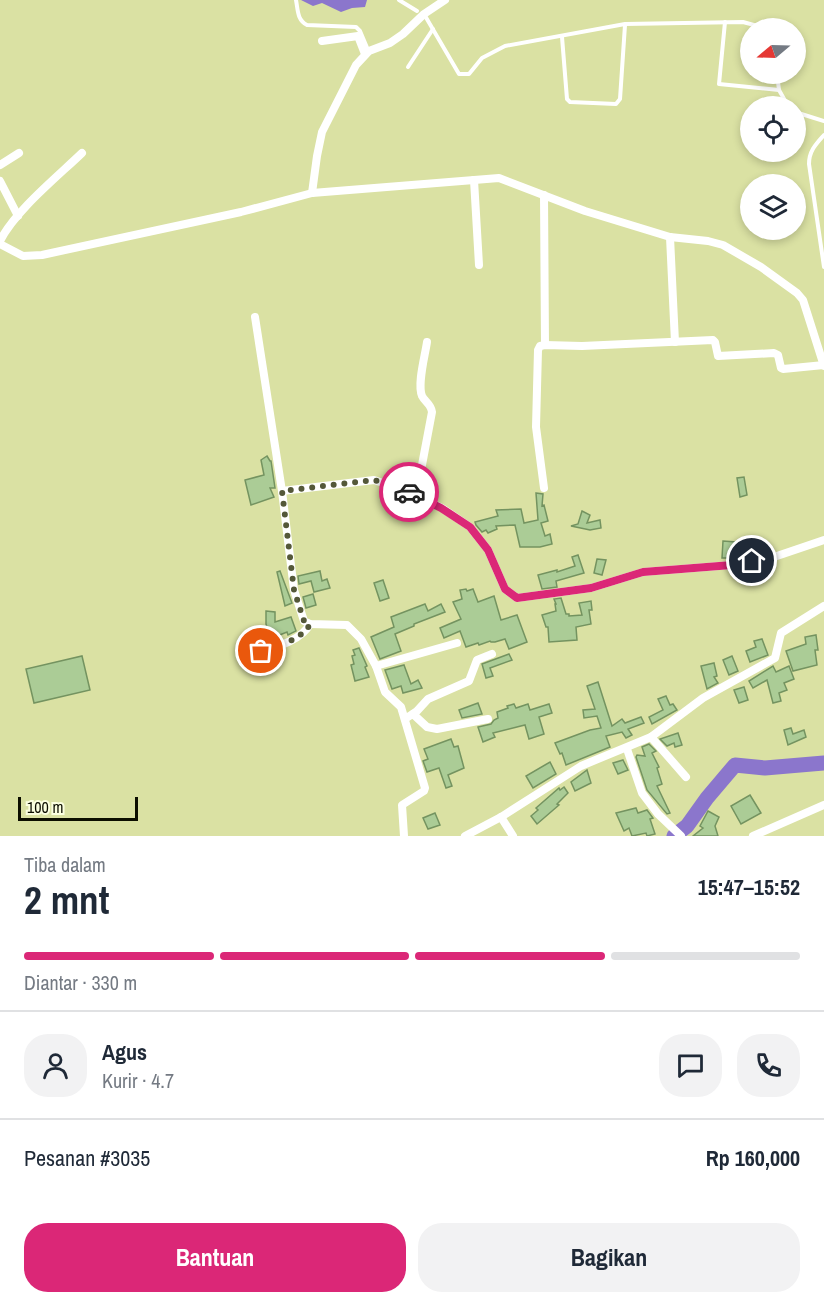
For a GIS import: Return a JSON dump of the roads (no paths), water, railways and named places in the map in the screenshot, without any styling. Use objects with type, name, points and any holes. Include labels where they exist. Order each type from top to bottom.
[{"type":"street","points":[[312,194],[322,132],[356,65],[367,53],[390,43],[403,34],[421,13],[446,0]]},
{"type":"street","points":[[322,41],[358,36],[367,53]]},
{"type":"street","points":[[0,165],[19,153]]},
{"type":"street","points":[[82,153],[18,216],[1,243],[23,256],[42,255],[241,212],[312,194],[499,178],[585,211],[670,237],[723,245],[761,267],[797,293],[806,307],[824,365],[783,369],[776,354],[720,356],[716,354],[715,342],[712,340],[540,346],[538,350],[536,427],[544,488]]},
{"type":"street","points":[[474,180],[479,265]]},
{"type":"street","points":[[0,181],[18,216]]},
{"type":"street","points":[[544,195],[544,345]]},
{"type":"street","points":[[670,237],[675,342]]},
{"type":"street","points":[[255,317],[282,491],[294,590],[304,621],[310,624],[347,624],[361,639],[376,666],[385,692],[409,717],[427,727],[436,729],[488,719]]},
{"type":"street","points":[[407,491],[422,465],[432,412],[421,394],[420,385],[427,342]]},
{"type":"street","points":[[282,491],[374,480],[407,491],[441,508],[470,527],[488,550],[505,589],[517,598],[591,588],[643,572],[732,565],[771,558],[824,540]]},
{"type":"street","points":[[465,836],[501,817],[581,766],[627,749],[651,737],[703,698],[775,658],[781,633],[824,606]]},
{"type":"street","points":[[252,655],[295,638],[306,631],[310,624]]},
{"type":"street","points":[[376,666],[458,643]]},
{"type":"street","points":[[409,717],[428,699],[469,681],[477,660],[492,654]]},
{"type":"street","points":[[404,836],[402,805],[424,792],[425,788],[409,717]]},
{"type":"street","points":[[651,737],[686,777]]},
{"type":"street","points":[[627,749],[642,794],[658,814],[681,836]]},
{"type":"street","points":[[753,836],[824,805]]},
{"type":"street","points":[[501,817],[513,836]]},
{"type":"lane","points":[[296,0],[299,17],[308,25],[356,27],[360,31],[367,53]]},
{"type":"lane","points":[[399,0],[421,13],[459,74],[464,75],[469,74],[482,58],[496,50],[515,44],[625,24],[740,23]]},
{"type":"lane","points":[[725,22],[719,84],[778,90]]},
{"type":"lane","points":[[562,37],[567,99],[570,102],[616,104],[620,99],[625,24]]},
{"type":"lane","points":[[408,67],[433,29]]},
{"type":"lane","points":[[778,84],[782,96]]},
{"type":"lane","points":[[806,115],[824,121]]},
{"type":"lane","points":[[824,135],[812,149],[809,164],[824,267]]},
{"type":"waterway","points":[[674,836],[687,826],[735,765],[765,768],[824,763]]}]
